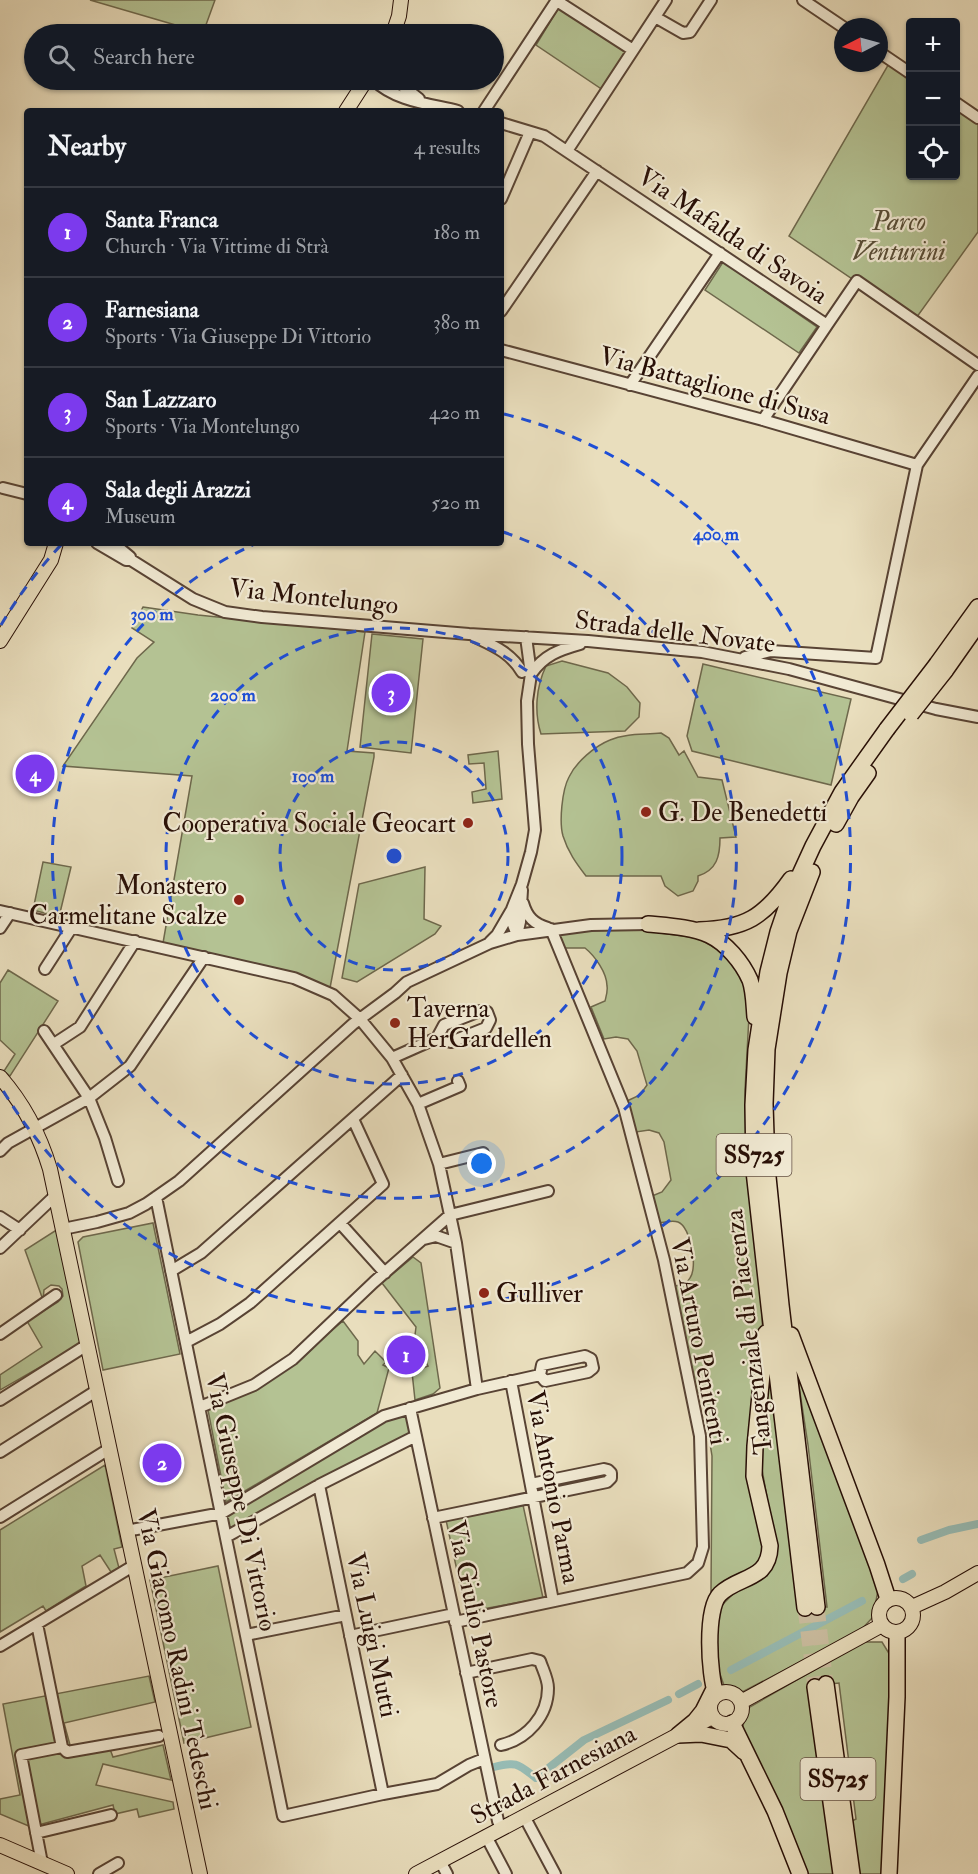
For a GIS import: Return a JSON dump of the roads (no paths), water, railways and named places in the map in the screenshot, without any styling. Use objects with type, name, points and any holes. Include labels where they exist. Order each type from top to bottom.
[{"type":"highway","name":"Tangenziale di Piacenza","points":[[941,668],[978,607]]},
{"type":"highway","name":"Tangenziale di Piacenza","points":[[811,1608],[775,1305],[754,1171],[753,1105],[756,1050],[768,972],[791,894],[842,792],[978,624]]},
{"type":"highway","points":[[941,668],[978,632]]},
{"type":"highway","name":"Tangenziale di Piacenza","points":[[775,1305],[765,1104],[767,1049],[779,972],[801,897],[822,849],[892,731]]},
{"type":"highway","points":[[693,930],[721,929],[741,924],[764,912],[778,897],[813,846]]},
{"type":"highway","points":[[648,924],[693,930],[710,935],[728,948],[740,962],[750,981],[756,1050]]},
{"type":"highway","points":[[775,1305],[804,1372],[888,1599]]},
{"type":"highway","points":[[678,1735],[695,1721],[715,1691],[709,1625],[712,1608],[719,1595],[731,1586],[753,1576],[765,1567],[770,1558],[770,1546],[754,1476],[754,1446],[775,1305]]},
{"type":"highway","points":[[890,1874],[897,1697],[897,1633]]},
{"type":"highway","name":"SS725","points":[[841,1874],[821,1685],[852,1874]]},
{"type":"highway","points":[[732,1723],[775,1811],[801,1874]]},
{"type":"highway","points":[[678,1735],[701,1734],[731,1740],[748,1756]]},
{"type":"main road","points":[[396,24],[401,0]]},
{"type":"main road","points":[[399,16],[409,0]]},
{"type":"main road","points":[[348,107],[359,90]]},
{"type":"main road","points":[[0,641],[55,548]]},
{"type":"main road","name":"Via Giacomo Radini Tedeschi","points":[[0,1077],[15,1096],[46,1156],[56,1195],[200,1874]]},
{"type":"main road","points":[[912,1607],[978,1573]]},
{"type":"main road","points":[[897,1597],[906,1600],[912,1607],[914,1616],[912,1624],[897,1633],[891,1632],[882,1625],[878,1616],[881,1606],[888,1599],[897,1597]]},
{"type":"main road","points":[[741,1702],[882,1625]]},
{"type":"main road","points":[[715,1691],[735,1694],[741,1702],[741,1714],[732,1723],[718,1722],[712,1717],[709,1705],[715,1691]]},
{"type":"main road","name":"Strada Farnesiana","points":[[416,1874],[712,1717]]},
{"type":"main road","points":[[0,1845],[67,1874]]},
{"type":"street","points":[[504,81],[557,0],[633,50]]},
{"type":"street","points":[[567,151],[666,0]]},
{"type":"street","points":[[655,17],[683,33],[690,32],[711,0]]},
{"type":"street","points":[[803,0],[834,21]]},
{"type":"street","points":[[888,58],[909,72]]},
{"type":"street","points":[[348,107],[360,92],[376,90]]},
{"type":"street","points":[[386,90],[399,96],[447,108]]},
{"type":"street","points":[[409,90],[425,102]]},
{"type":"street","points":[[486,108],[498,90]]},
{"type":"street","points":[[960,106],[978,118]]},
{"type":"street","name":"Via Mafalda di Savoia","points":[[504,124],[544,136],[827,325],[857,281],[978,364]]},
{"type":"street","points":[[504,192],[530,132]]},
{"type":"street","points":[[504,307],[597,171]]},
{"type":"street","points":[[630,385],[720,253]]},
{"type":"street","points":[[763,420],[827,325]]},
{"type":"street","name":"Via Battaglione di Susa","points":[[504,351],[763,420],[917,465]]},
{"type":"street","points":[[741,658],[771,651],[876,658],[917,465],[978,376]]},
{"type":"street","points":[[3,488],[24,493]]},
{"type":"street","name":"Via Montelungo","points":[[102,546],[126,560],[131,560],[193,599],[225,612],[469,634]]},
{"type":"street","name":"Via Montelungo","points":[[117,546],[130,555],[131,560]]},
{"type":"street","points":[[469,634],[509,655],[526,673]]},
{"type":"street","name":"Strada delle Novate","points":[[469,634],[588,641],[741,658],[936,709],[978,717]]},
{"type":"street","points":[[489,942],[497,934],[512,909],[522,884],[535,830],[528,744],[526,637]]},
{"type":"street","points":[[526,673],[553,652],[588,641]]},
{"type":"street","points":[[517,935],[522,884]]},
{"type":"street","points":[[522,901],[525,912],[532,920],[538,925],[551,929]]},
{"type":"street","points":[[512,909],[512,922],[517,935]]},
{"type":"street","points":[[0,928],[5,912],[294,978],[333,995],[360,1019],[392,1058],[418,1104],[439,1164],[456,1243],[477,1389]]},
{"type":"street","points":[[63,1229],[119,1216],[146,1204],[179,1182],[360,1019],[407,982],[489,942],[517,935],[591,925],[648,924]]},
{"type":"street","points":[[45,969],[72,927]]},
{"type":"street","name":"Via Arturo Penitenti","points":[[351,1636],[553,1601],[687,1574],[698,1563],[703,1547],[700,1436],[664,1260],[624,1107],[551,929]]},
{"type":"street","points":[[54,1044],[80,1027],[135,941]]},
{"type":"street","points":[[0,1151],[8,1143],[89,1098],[130,1066],[204,957]]},
{"type":"street","points":[[44,1031],[89,1098],[105,1138],[118,1181]]},
{"type":"street","points":[[392,1058],[437,1038]]},
{"type":"street","points":[[171,1271],[201,1253],[402,1075]]},
{"type":"street","points":[[418,1104],[460,1086],[458,1081]]},
{"type":"street","points":[[186,1342],[220,1324],[250,1303],[383,1184],[352,1119]]},
{"type":"street","points":[[439,1164],[483,1153]]},
{"type":"street","points":[[200,1407],[254,1385],[293,1359],[450,1215],[548,1191]]},
{"type":"street","points":[[0,1248],[56,1195]]},
{"type":"street","name":"Via Giuseppe Di Vittorio","points":[[156,1197],[283,1816],[382,1794]]},
{"type":"street","points":[[0,1217],[20,1230]]},
{"type":"street","points":[[340,1223],[385,1273]]},
{"type":"street","points":[[424,1239],[436,1236],[456,1243]]},
{"type":"street","points":[[0,1334],[56,1295]]},
{"type":"street","points":[[0,1400],[87,1345]]},
{"type":"street","points":[[126,1531],[222,1513],[384,1416],[477,1389],[540,1375]]},
{"type":"street","name":"Via Antonio Parma","points":[[511,1381],[553,1601]]},
{"type":"street","points":[[0,1452],[96,1391]]},
{"type":"street","name":"Via Giulio Pastore","points":[[410,1408],[484,1759],[501,1828]]},
{"type":"street","points":[[226,1537],[416,1436]]},
{"type":"street","points":[[0,1517],[109,1449]]},
{"type":"street","points":[[433,1518],[607,1482],[611,1478],[611,1473],[604,1469],[531,1484]]},
{"type":"street","name":"Via Luigi Mutti","points":[[320,1485],[382,1794]]},
{"type":"street","points":[[0,1646],[133,1566]]},
{"type":"street","points":[[246,1635],[346,1615]]},
{"type":"street","points":[[37,1624],[62,1747],[68,1752],[159,1736]]},
{"type":"street","points":[[466,1673],[532,1659],[540,1661],[548,1688],[545,1708],[533,1727],[512,1742],[501,1745]]},
{"type":"street","points":[[42,1863],[21,1755],[62,1747]]},
{"type":"street","points":[[382,1794],[437,1784],[484,1759]]},
{"type":"street","points":[[36,1833],[111,1815]]},
{"type":"street","points":[[524,1816],[555,1874]]},
{"type":"street","points":[[486,1836],[506,1874]]},
{"type":"street","points":[[440,1861],[447,1874]]},
{"type":"street","points":[[99,1874],[118,1863]]},
{"type":"waterway","points":[[921,1540],[949,1530],[978,1524]]},
{"type":"waterway","points":[[903,1579],[912,1574]]},
{"type":"waterway","points":[[731,1670],[862,1601]]},
{"type":"waterway","points":[[679,1694],[698,1684]]},
{"type":"waterway","points":[[494,1767],[517,1765],[536,1778],[584,1740],[668,1700]]},
{"type":"tunnel","points":[[817,1607],[826,1684]]},
{"type":"tunnel","points":[[805,1608],[815,1687]]},
{"type":"place","name":"San Lazzaro","points":[[391,693]]},
{"type":"place","name":"Sala degli Arazzi","points":[[35,774]]},
{"type":"place","name":"G. De Benedetti","points":[[646,812]]},
{"type":"place","name":"Cooperativa Sociale Geocart","points":[[468,823]]},
{"type":"place","name":"Monastero Carmelitane Scalze","points":[[239,900]]},
{"type":"place","name":"Taverna HerGardellen","points":[[395,1023]]},
{"type":"place","name":"Gulliver","points":[[484,1293]]},
{"type":"place","name":"Santa Franca","points":[[406,1355]]},
{"type":"place","name":"Farnesiana","points":[[162,1463]]},
{"type":"park label","name":"Parco Venturini","points":[[899,236]]}]
